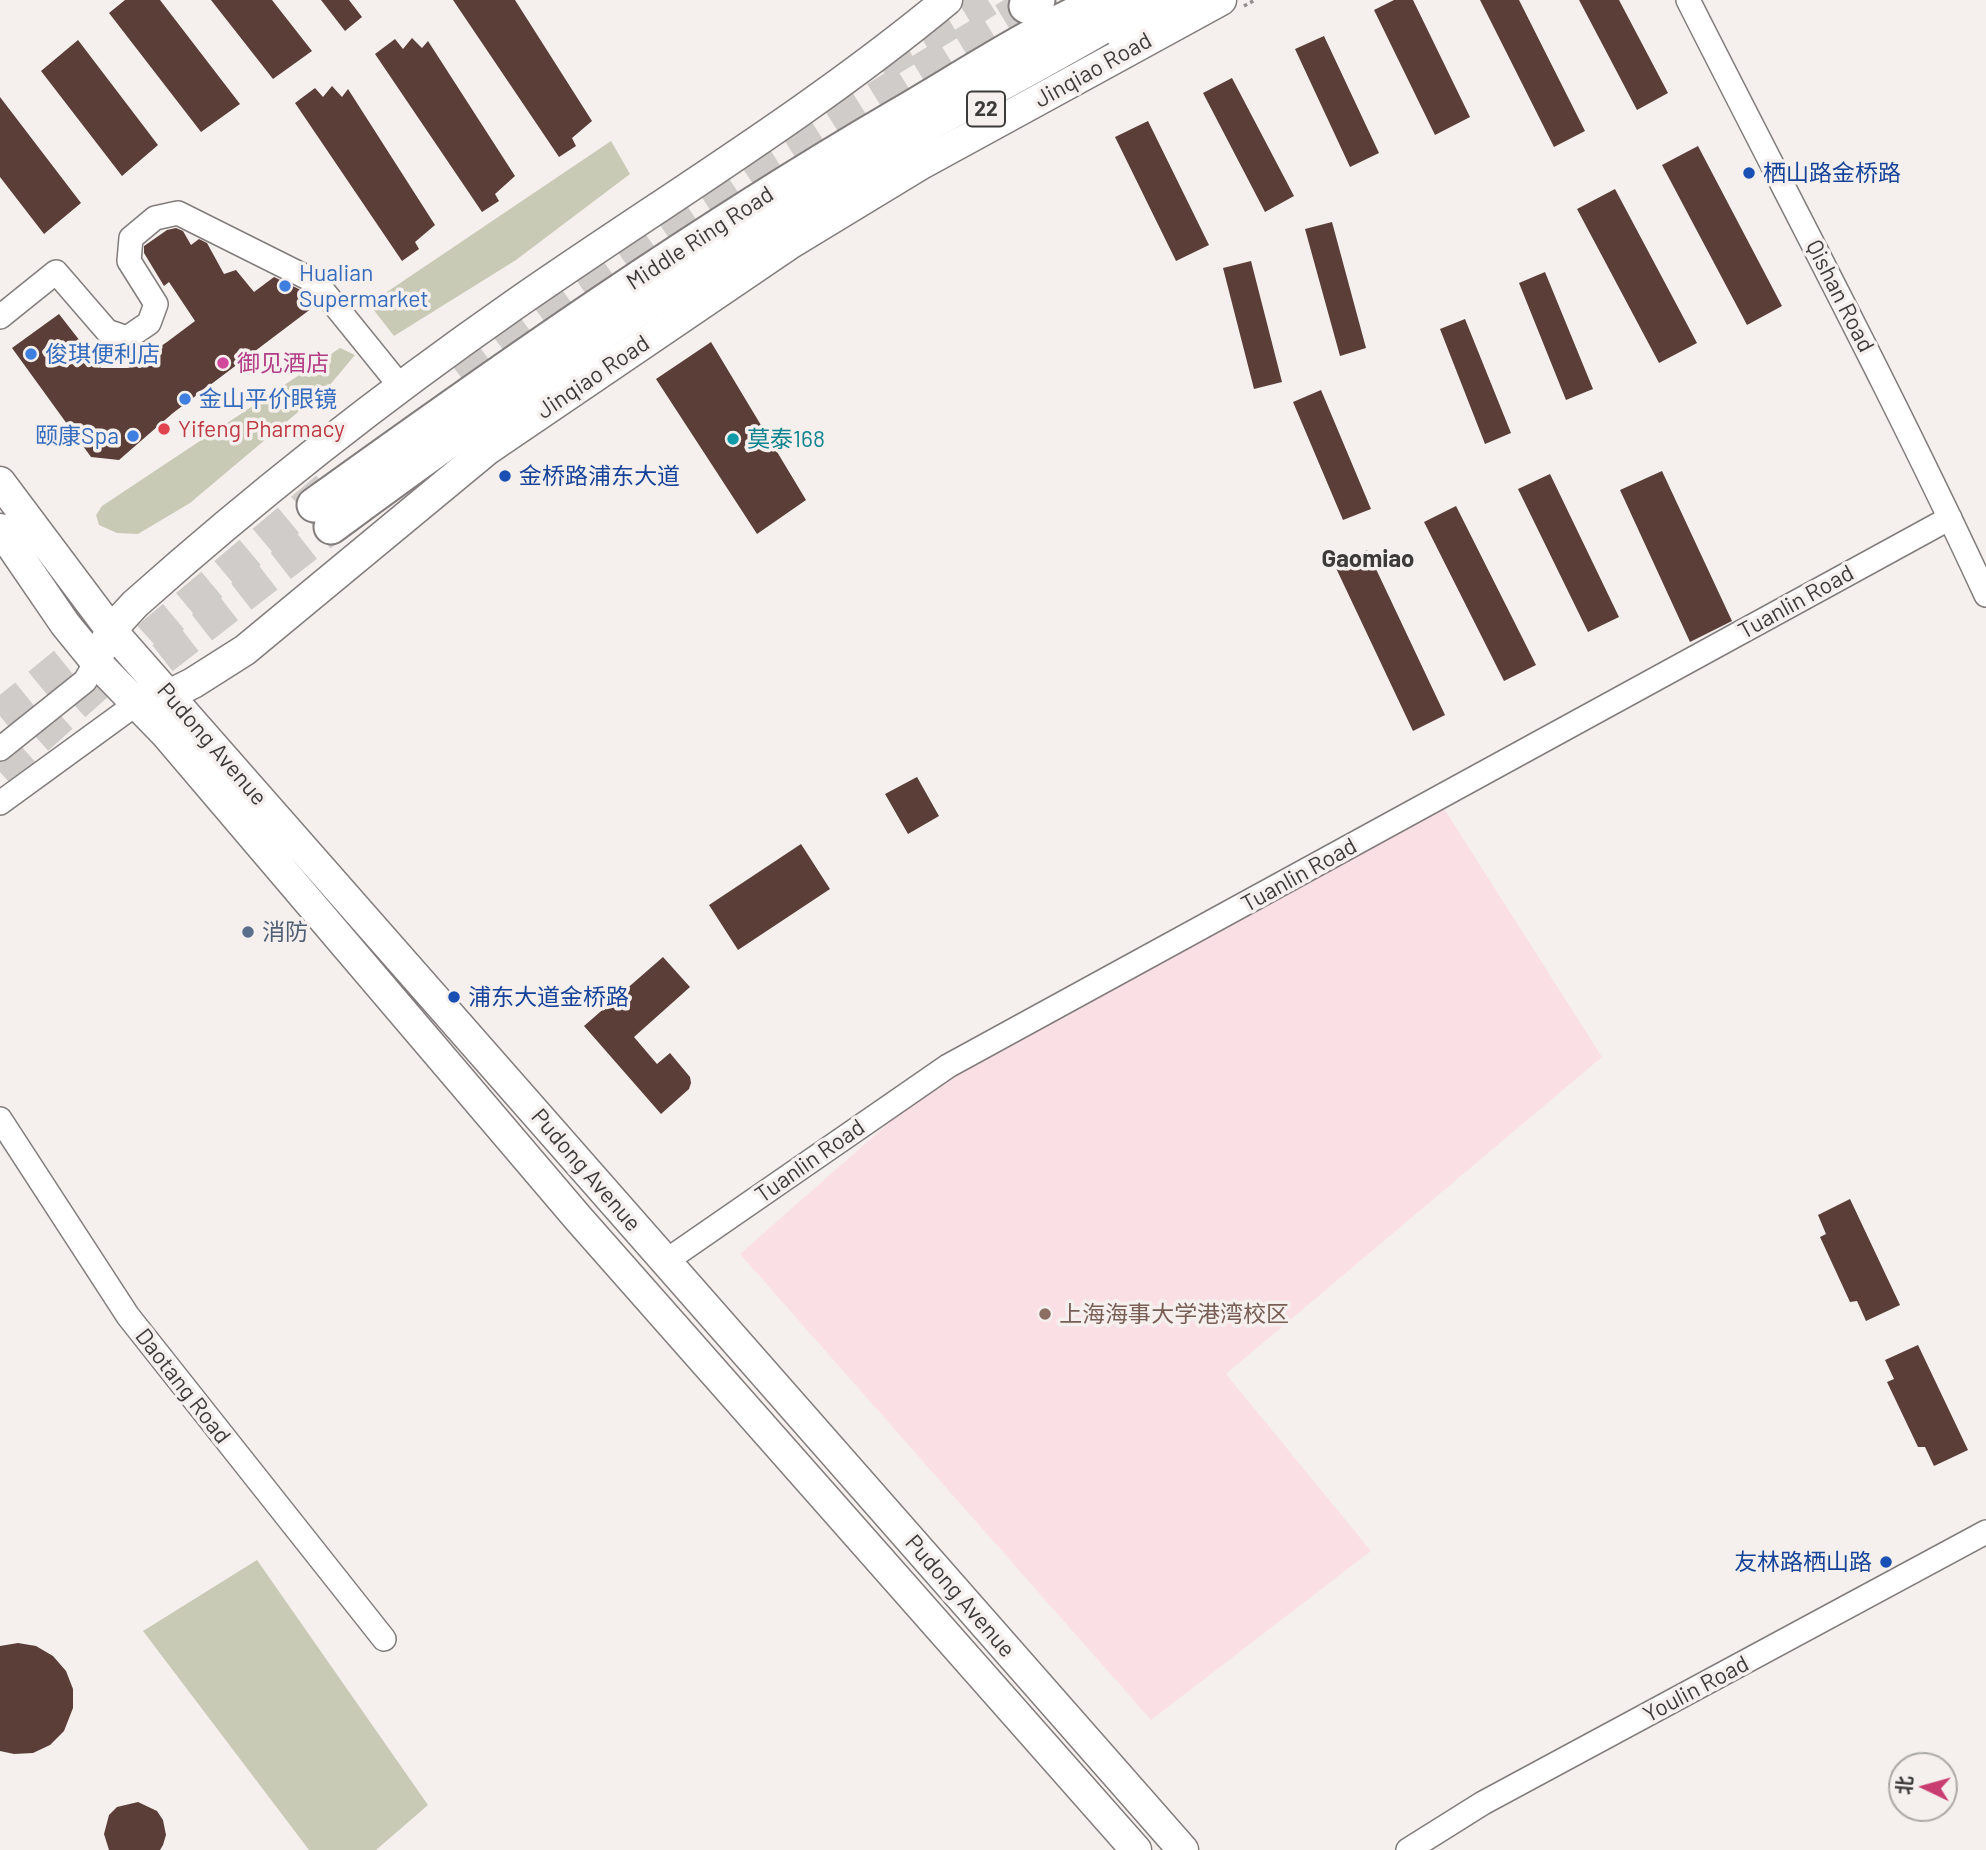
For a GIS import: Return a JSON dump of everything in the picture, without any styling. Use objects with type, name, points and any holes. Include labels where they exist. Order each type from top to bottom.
[{"type":"highway","name":"Middle Ring Road","points":[[777,218],[323,516],[565,327],[764,196],[985,64],[1105,0]]},
{"type":"highway","points":[[777,218],[883,151],[1148,0]]},
{"type":"highway","name":"22","points":[[777,218],[1195,0]]},
{"type":"main road","points":[[96,662],[111,631],[177,566],[327,443],[514,305],[838,85],[947,0]]},
{"type":"main road","name":"Jinqiao Road","points":[[136,704],[169,695],[245,650],[488,449],[789,245],[923,163],[1226,6]]},
{"type":"main road","name":"Pudong Avenue","points":[[0,482],[111,631],[1183,1850]]},
{"type":"main road","name":"Pudong Avenue","points":[[0,529],[65,624],[96,662],[166,734],[578,1219],[1136,1850]]},
{"type":"street","name":"Qishan Road","points":[[1688,0],[1772,166],[1837,286],[1986,595]]},
{"type":"street","points":[[0,317],[56,272],[107,331],[127,338],[149,323],[156,304],[129,261],[131,238],[155,218],[178,213],[316,282],[401,387]]},
{"type":"street","name":"Tuanlin Road","points":[[666,1261],[948,1066],[1950,518]]},
{"type":"street","points":[[0,749],[85,681],[96,662]]},
{"type":"street","name":"Jinqiao Road","points":[[0,803],[136,704]]},
{"type":"street","name":"Daotang Road","points":[[0,1119],[128,1317],[384,1639]]},
{"type":"street","name":"Youlin Road","points":[[1408,1850],[1495,1797],[1986,1532]]},
{"type":"path","points":[[1226,6],[1255,0]]},
{"type":"shaded area","name":"上海海事大学港湾校区","points":[[1443,807],[1602,1057],[1226,1374],[1371,1551],[1151,1720],[740,1254],[925,1091]]},
{"type":"green space","points":[[611,141],[630,174],[516,260],[394,336],[369,304]]},
{"type":"green space","points":[[340,348],[355,355],[329,386],[190,503],[138,534],[117,533],[99,525],[96,515],[102,506]]},
{"type":"green space","points":[[257,1560],[428,1805],[376,1850],[309,1850],[143,1631]]},
{"type":"building","points":[[125,0],[160,0],[240,104],[201,132],[109,13]]},
{"type":"building","points":[[211,0],[272,0],[312,51],[273,79]]},
{"type":"building","points":[[321,0],[349,0],[362,17],[345,31]]},
{"type":"building","points":[[453,0],[515,0],[592,121],[572,138],[576,146],[559,157]]},
{"type":"building","points":[[1394,0],[1413,0],[1470,117],[1435,135],[1374,10]]},
{"type":"building","points":[[1480,0],[1519,0],[1585,131],[1554,147]]},
{"type":"building","points":[[1579,0],[1619,0],[1668,93],[1637,110]]},
{"type":"building","points":[[1324,36],[1379,153],[1350,167],[1295,49]]},
{"type":"building","points":[[412,38],[422,48],[428,41],[515,176],[495,194],[499,201],[482,212],[375,54],[395,39],[403,49]]},
{"type":"building","points":[[78,40],[158,145],[122,176],[41,71]]},
{"type":"building","points":[[1232,78],[1294,196],[1265,212],[1203,93]]},
{"type":"building","points":[[332,86],[342,97],[348,89],[435,225],[415,242],[419,249],[402,261],[295,103],[315,88],[323,97]]},
{"type":"building","points":[[0,97],[81,203],[44,234],[0,177]]},
{"type":"building","points":[[1148,121],[1209,245],[1176,261],[1115,137]]},
{"type":"building","points":[[1698,146],[1782,306],[1747,325],[1662,165]]},
{"type":"building","points":[[1615,189],[1697,343],[1659,363],[1577,209]]},
{"type":"building","points":[[1332,222],[1366,348],[1340,356],[1305,229]]},
{"type":"building","points":[[176,228],[183,231],[191,245],[199,239],[207,243],[224,274],[236,270],[254,292],[274,277],[307,293],[316,305],[173,413],[119,460],[91,457],[12,348],[59,314],[101,368],[128,368],[167,342],[195,321],[169,282],[164,286],[144,253],[144,246],[167,230]]},
{"type":"building","points":[[1251,261],[1282,382],[1254,389],[1223,268]]},
{"type":"building","points":[[1545,272],[1593,389],[1566,400],[1519,283]]},
{"type":"building","points":[[1465,319],[1511,433],[1485,444],[1440,329]]},
{"type":"building","name":"莫泰168","points":[[711,342],[806,500],[757,534],[656,379]]},
{"type":"building","points":[[1321,390],[1371,509],[1343,520],[1293,402]]},
{"type":"building","points":[[1662,471],[1732,621],[1690,642],[1620,490]]},
{"type":"building","points":[[1550,474],[1619,617],[1588,632],[1518,489]]},
{"type":"building","points":[[1456,506],[1536,665],[1504,681],[1424,522]]},
{"type":"building","points":[[1367,550],[1445,715],[1413,731],[1335,566]]},
{"type":"building","points":[[917,777],[939,816],[908,834],[885,794]]},
{"type":"building","points":[[801,844],[830,889],[738,950],[709,905]]},
{"type":"building","points":[[663,957],[690,987],[634,1037],[657,1064],[670,1053],[690,1077],[691,1083],[689,1089],[661,1114],[584,1026]]},
{"type":"building","points":[[1850,1199],[1900,1305],[1866,1321],[1857,1301],[1850,1302],[1820,1237],[1826,1234],[1818,1215]]},
{"type":"building","points":[[1918,1345],[1968,1450],[1934,1466],[1925,1447],[1918,1447],[1887,1382],[1894,1379],[1885,1360]]},
{"type":"building","points":[[18,1643],[36,1646],[53,1656],[66,1671],[73,1689],[73,1708],[64,1731],[50,1745],[33,1753],[14,1754],[0,1751],[0,1646]]},
{"type":"building","points":[[138,1802],[157,1811],[163,1820],[166,1835],[160,1850],[109,1850],[104,1834],[109,1815],[117,1807]]},
{"type":"tunnel","points":[[880,66],[988,0]]},
{"type":"tunnel","points":[[464,381],[599,280],[739,185],[1026,6]]},
{"type":"tunnel","points":[[0,772],[154,633],[333,483]]},
{"type":"tunnel","points":[[123,689],[331,527]]},
{"type":"tunnel","points":[[0,716],[107,629]]},
{"type":"place","name":"栖山路金桥路","points":[[1749,173]]},
{"type":"place","name":"Hualian Supermarket","points":[[285,286]]},
{"type":"place","name":"俊琪便利店","points":[[31,354]]},
{"type":"place","name":"御见酒店","points":[[223,363]]},
{"type":"place","name":"金山平价眼镜","points":[[185,399]]},
{"type":"place","name":"Yifeng Pharmacy","points":[[164,429]]},
{"type":"place","name":"颐康Spa","points":[[133,436]]},
{"type":"place","name":"莫泰168","points":[[733,439]]},
{"type":"place","name":"金桥路浦东大道","points":[[505,476]]},
{"type":"place","name":"消防","points":[[248,932]]},
{"type":"place","name":"浦东大道金桥路","points":[[454,997]]},
{"type":"place","name":"上海海事大学港湾校区","points":[[1045,1314]]},
{"type":"place","name":"友林路栖山路","points":[[1886,1562]]},
{"type":"district","name":"Gaomiao","points":[[1368,559]]}]
